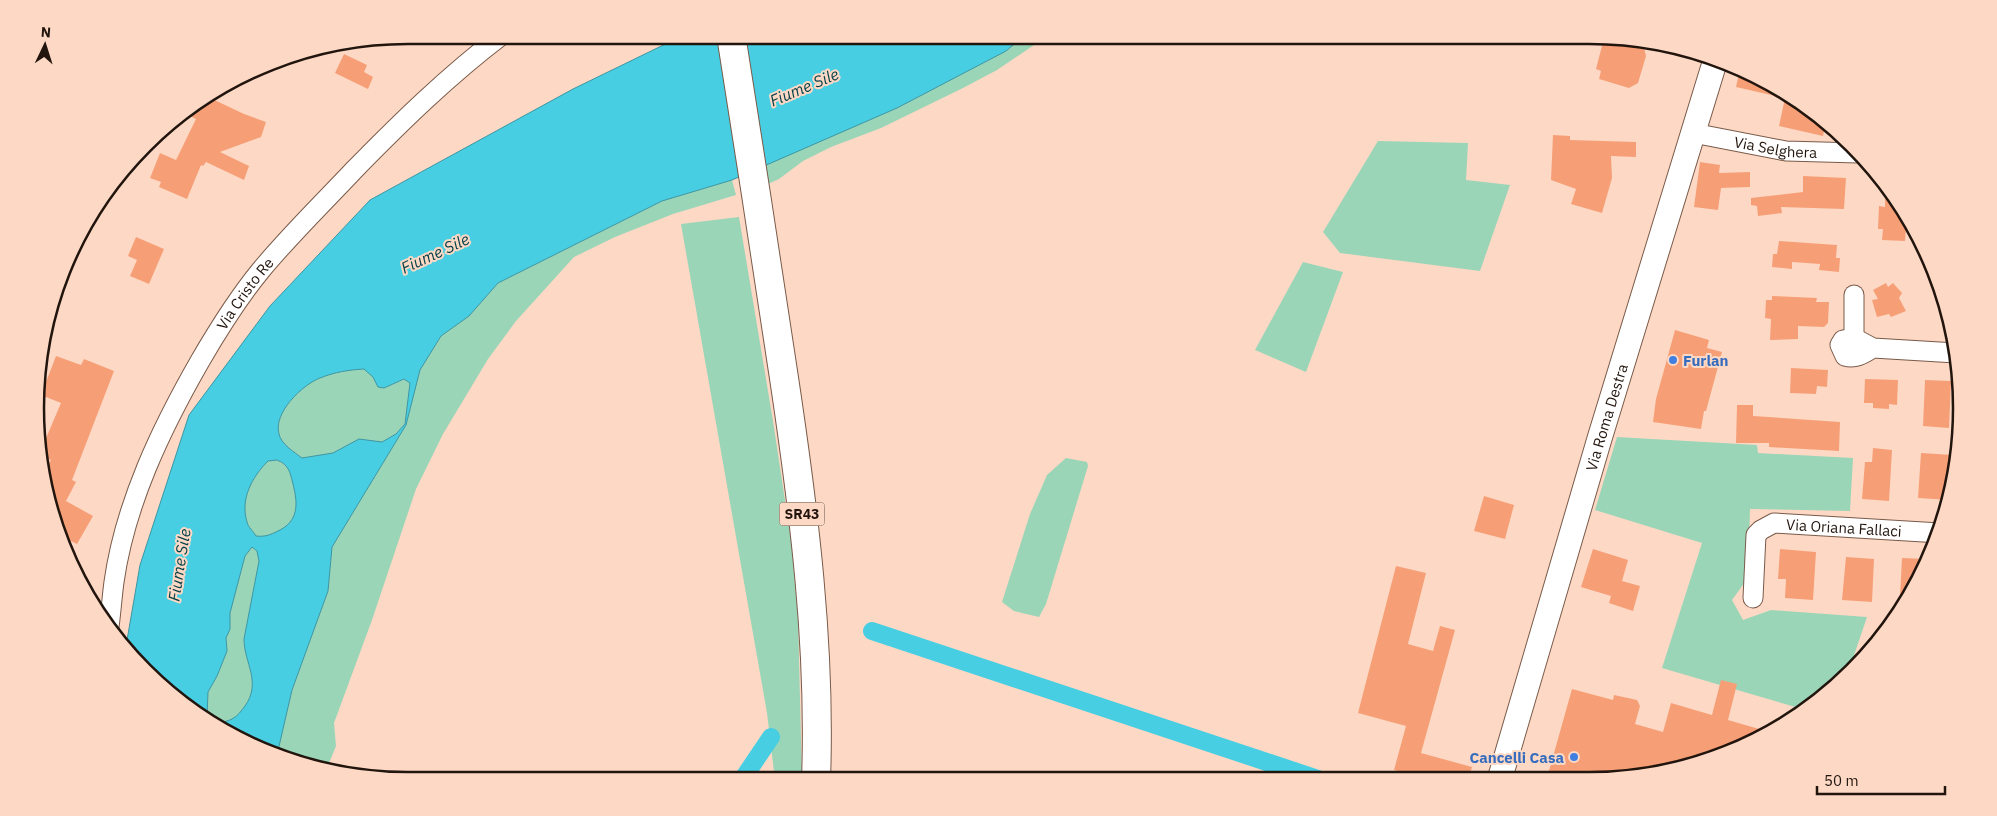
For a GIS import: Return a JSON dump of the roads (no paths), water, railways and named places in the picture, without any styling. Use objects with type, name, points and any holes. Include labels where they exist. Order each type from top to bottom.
[{"type":"main road","name":"SR43","points":[[732,44],[766,250],[793,441],[812,600],[818,729],[816,772]]},
{"type":"street","name":"Via Cristo Re","points":[[110,618],[116,573],[123,541],[140,484],[173,408],[217,333],[261,270],[331,194],[415,108],[469,60],[490,44]]},
{"type":"street","name":"Via Roma Destra","points":[[1502,772],[1600,437],[1714,66]]},
{"type":"street","name":"Via Selghera","points":[[1693,133],[1786,151],[1849,153]]},
{"type":"street","points":[[1854,295],[1854,338],[1872,348],[1949,353]]},
{"type":"street","name":"Via Oriana Fallaci","points":[[1753,598],[1756,535],[1767,525],[1774,523],[1931,532]]},
{"type":"water","name":"Fiume Sile","points":[[666,44],[1014,44],[1006,51],[897,108],[732,180],[662,201],[498,283],[469,316],[441,336],[420,370],[406,425],[332,547],[328,591],[292,690],[279,748],[247,735],[223,721],[228,721],[238,715],[250,697],[252,689],[251,672],[244,639],[259,561],[257,551],[252,547],[245,556],[230,613],[230,629],[226,638],[227,651],[208,692],[207,712],[186,697],[150,666],[127,640],[140,565],[189,415],[270,306],[370,200],[573,89]],"holes":[[[364,369],[373,377],[378,387],[384,388],[404,379],[410,383],[405,424],[396,434],[382,442],[359,439],[333,453],[302,458],[280,438],[278,426],[280,417],[290,401],[305,387],[326,376],[342,372]],[[277,460],[284,464],[291,476],[296,498],[295,511],[290,522],[285,527],[270,535],[256,536],[247,522],[245,513],[246,497],[257,474],[268,461]]]},
{"type":"waterway","points":[[872,631],[1297,772]]},
{"type":"waterway","points":[[747,772],[771,737]]},
{"type":"place","name":"Furlan","points":[[1673,360]]},
{"type":"place","name":"Cancelli Casa","points":[[1574,757]]}]
